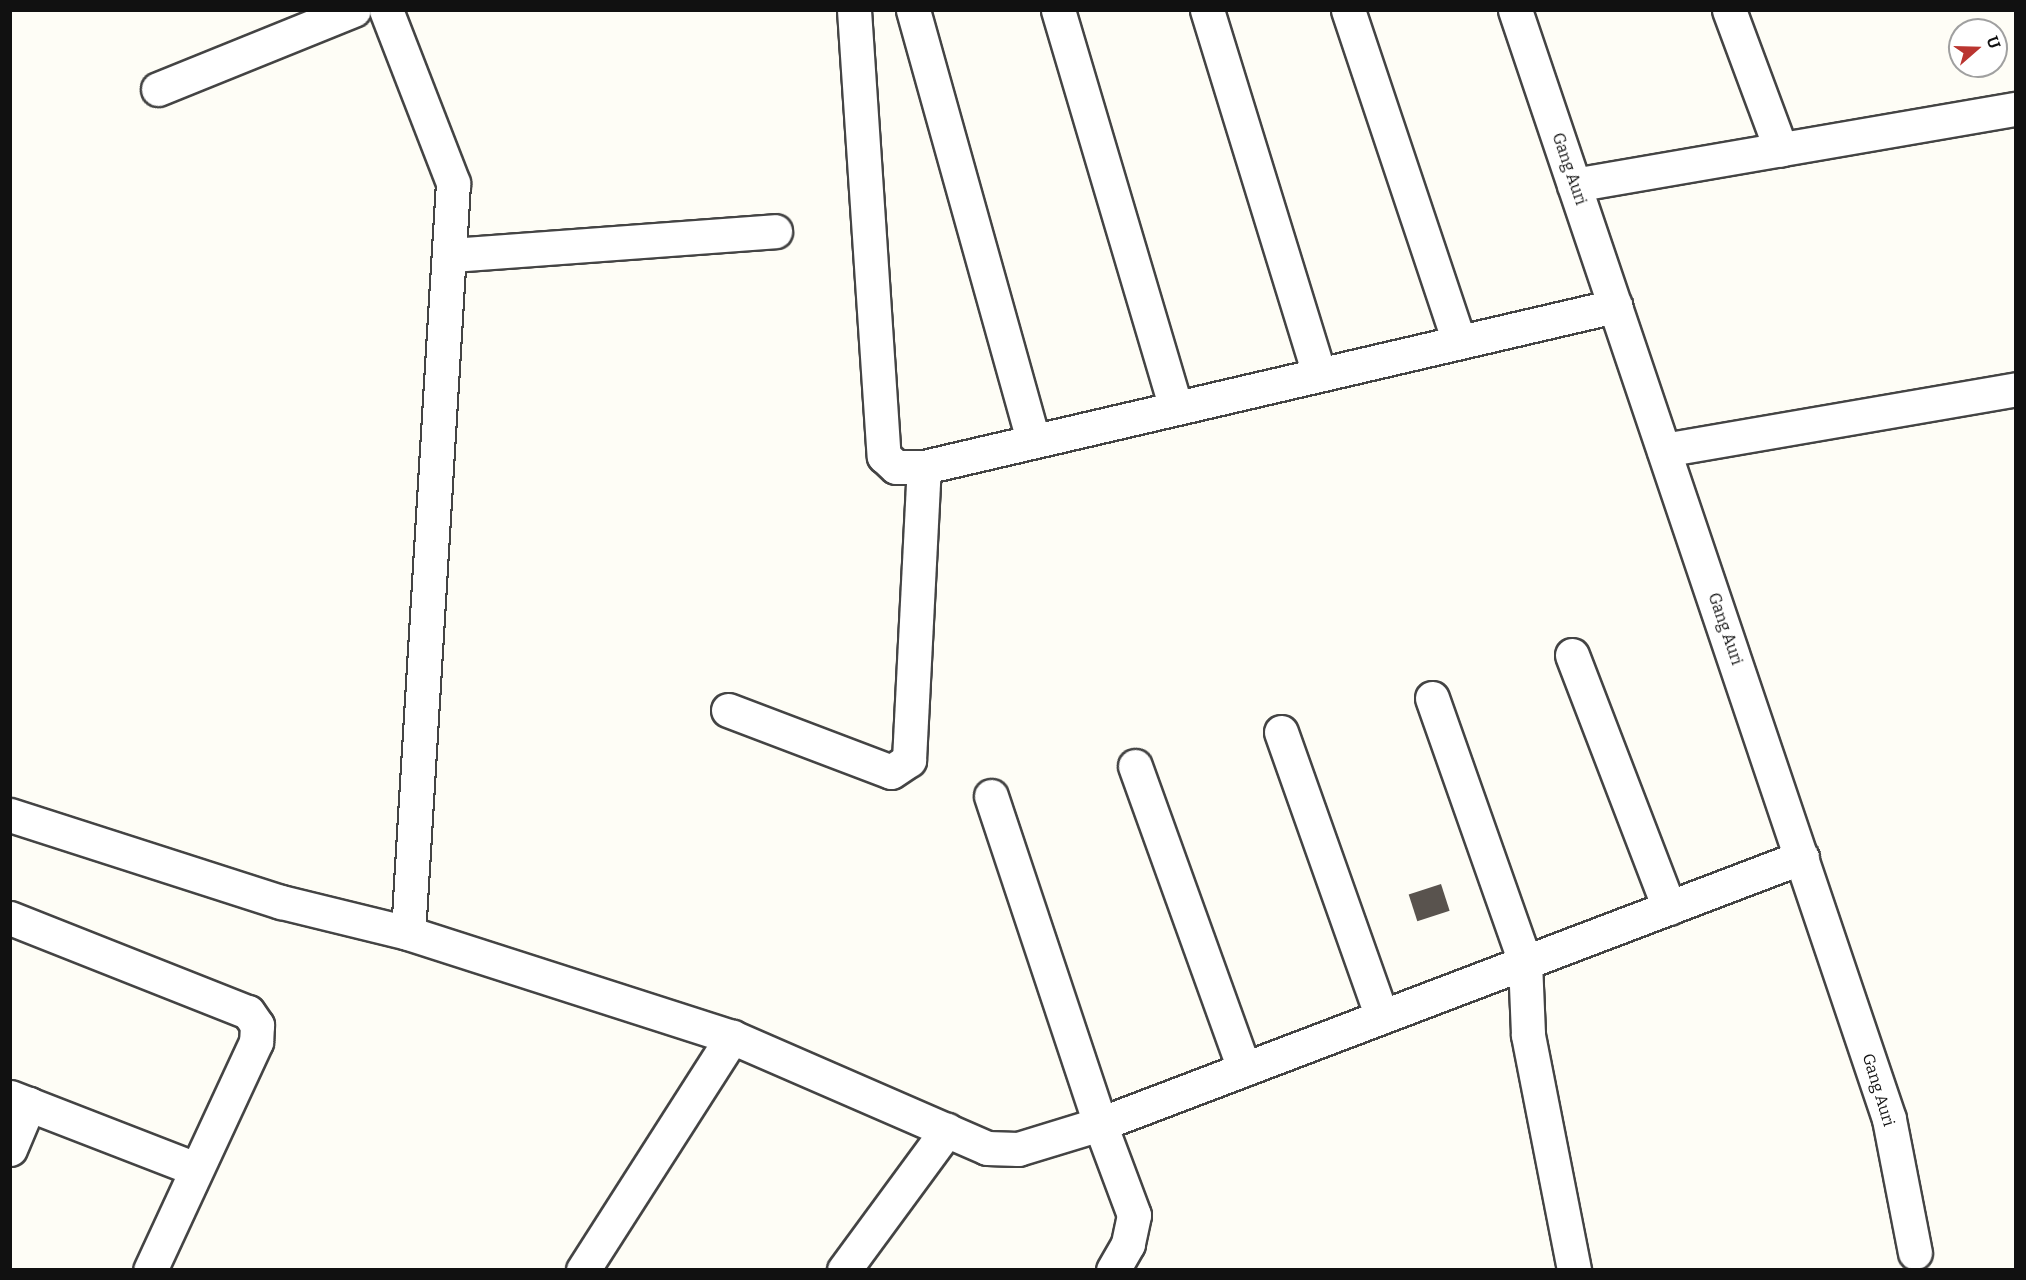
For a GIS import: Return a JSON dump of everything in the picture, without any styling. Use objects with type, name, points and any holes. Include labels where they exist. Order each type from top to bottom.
[{"type":"street","points":[[158,89],[354,10]]},
{"type":"street","points":[[386,10],[453,183],[451,255],[408,933]]},
{"type":"street","points":[[854,10],[884,456],[896,467],[924,466],[1616,306]]},
{"type":"street","points":[[913,10],[1033,441]]},
{"type":"street","points":[[1058,10],[1176,408]]},
{"type":"street","points":[[1207,10],[1319,374]]},
{"type":"street","points":[[1348,10],[1459,341]]},
{"type":"street","name":"Gang Auri","points":[[1515,10],[1889,1119],[1915,1253]]},
{"type":"street","points":[[1730,10],[1781,150]]},
{"type":"street","points":[[1574,185],[2016,109]]},
{"type":"street","points":[[451,255],[775,231]]},
{"type":"street","points":[[1664,450],[2016,389]]},
{"type":"street","points":[[728,710],[891,772],[909,760],[924,466]]},
{"type":"street","points":[[1572,655],[1669,908]]},
{"type":"street","points":[[1432,698],[1525,962],[1528,1035],[1574,1269]]},
{"type":"street","points":[[1281,732],[1382,1017]]},
{"type":"street","points":[[1135,766],[1244,1069]]},
{"type":"street","points":[[991,796],[1100,1124],[1134,1215],[1128,1244],[1113,1269]]},
{"type":"street","points":[[10,815],[281,902],[408,933],[732,1037],[987,1148],[1018,1149],[1100,1124],[1802,857]]},
{"type":"street","points":[[10,918],[248,1012],[257,1024],[256,1042],[193,1168],[150,1269]]},
{"type":"street","points":[[583,1269],[732,1037]]},
{"type":"street","points":[[10,1149],[20,1100],[193,1168]]},
{"type":"street","points":[[844,1269],[947,1130]]},
{"type":"building","points":[[1441,884],[1450,911],[1417,921],[1409,895]]}]
